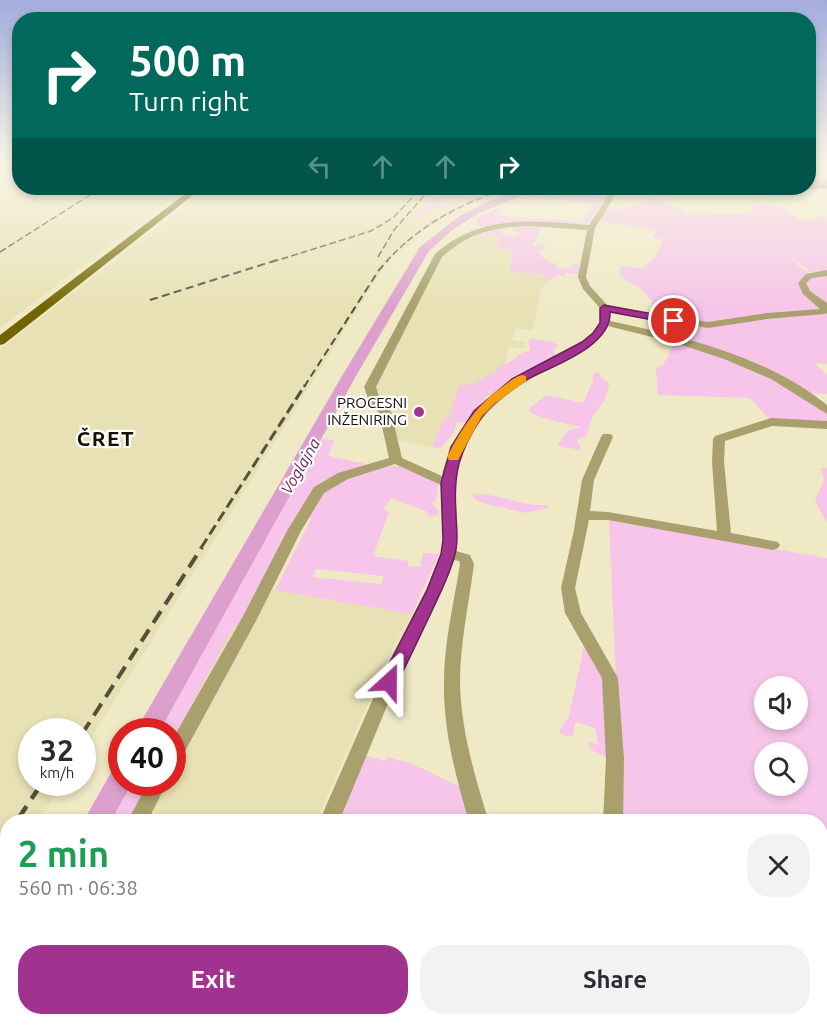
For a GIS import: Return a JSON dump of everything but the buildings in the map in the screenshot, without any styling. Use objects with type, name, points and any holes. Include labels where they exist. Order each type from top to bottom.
[{"type":"main road","points":[[0,341],[167,212]]},
{"type":"street","points":[[332,814],[398,660],[434,590],[448,554],[450,540],[447,483],[457,447],[478,413],[516,381],[586,345],[605,323],[604,308],[585,287],[582,278],[591,228],[602,212]]},
{"type":"street","points":[[396,460],[385,412],[375,401],[370,387],[438,256],[455,240],[489,228],[529,223],[591,228]]},
{"type":"street","points":[[604,308],[708,325],[767,316],[824,311],[825,306],[806,292],[802,283],[804,278],[810,275],[827,273]]},
{"type":"street","points":[[605,323],[712,350],[740,361],[795,387],[827,411]]},
{"type":"street","points":[[725,537],[718,462],[719,439],[771,422],[827,425]]},
{"type":"street","points":[[607,437],[588,480],[584,515],[568,588],[569,602],[587,641],[610,678],[615,759],[613,814]]},
{"type":"street","points":[[186,732],[319,490],[344,476],[396,460],[447,483]]},
{"type":"street","points":[[584,515],[609,516],[773,545]]},
{"type":"street","points":[[448,554],[465,558],[467,564],[452,682],[460,753],[466,784],[476,814]]},
{"type":"street","points":[[141,814],[151,796]]},
{"type":"shaded area","points":[[0,212],[154,212],[0,328]]},
{"type":"shaded area","points":[[178,212],[458,212],[432,225],[385,265],[96,730],[96,718],[18,718],[18,796],[54,796],[43,814],[0,814],[0,349]]},
{"type":"shaded area","points":[[419,212],[430,212],[405,225]]},
{"type":"shaded area","points":[[497,212],[493,215],[581,222],[588,212],[596,212],[584,225],[504,223],[477,227],[476,221],[480,216]]},
{"type":"shaded area","points":[[605,212],[739,214],[789,212],[803,220],[816,220],[819,216],[827,219],[827,272],[811,272],[789,255],[801,268],[809,272],[799,282],[824,310],[707,324],[657,317],[661,311],[637,285],[633,285],[619,274],[621,266],[643,268],[657,254],[663,239],[653,237],[657,230],[599,221]]},
{"type":"shaded area","points":[[514,226],[543,226],[532,246],[541,244],[546,248],[538,252],[549,263],[556,263],[556,268],[571,269],[572,264],[579,265],[579,274],[565,273],[565,277],[557,275],[548,281],[543,274],[510,272],[513,250],[496,248],[501,236],[476,233],[504,227],[502,235],[517,236],[519,232],[513,231]]},
{"type":"shaded area","points":[[476,233],[501,235],[513,250],[548,281],[541,289],[533,330],[516,329],[512,340],[525,342],[524,348],[509,347],[505,366],[478,385],[470,386],[450,414],[454,414],[453,417],[445,417],[432,447],[395,440],[390,411],[375,393],[376,388],[443,256],[451,247]]},
{"type":"shaded area","points":[[827,274],[827,305],[804,287],[805,280]]},
{"type":"shaded area","points":[[827,311],[827,364],[814,363],[827,375],[827,394],[809,393],[797,386],[671,339],[681,323]]},
{"type":"shaded area","points":[[528,340],[550,341],[558,345],[553,351],[557,357],[512,377],[503,388],[485,397],[486,401],[466,423],[457,422],[453,434],[440,448],[432,447],[445,417],[453,417],[450,413],[459,385],[472,384],[496,373],[499,366],[507,364],[528,351],[530,349]]},
{"type":"shaded area","points":[[674,344],[700,349],[785,385],[827,414],[827,423],[771,421],[750,398],[658,395],[656,368],[663,365]]},
{"type":"shaded area","points":[[595,373],[600,373],[601,378],[609,382],[609,385],[604,402],[593,415],[586,436],[578,439],[577,443],[581,445],[580,450],[557,446],[567,431],[580,427],[539,417],[529,411],[530,408],[546,395],[583,403]]},
{"type":"shaded area","points":[[322,439],[334,440],[328,456],[366,464],[323,481],[312,490],[243,621],[233,628],[184,718],[163,718]]},
{"type":"shaded area","points":[[387,466],[405,466],[438,482],[436,502],[433,502],[433,506],[439,514],[429,517],[426,511],[391,498],[383,509],[389,512],[373,556],[408,561],[408,566],[420,567],[423,553],[439,554],[412,614],[275,590],[311,519],[309,516],[324,491],[348,477]],"holes":[[[316,569],[384,576],[381,584],[313,577]]]},
{"type":"shaded area","points":[[821,468],[827,468],[827,523],[815,501],[824,480]]},
{"type":"shaded area","points":[[473,494],[547,505],[548,508],[526,513],[482,503],[473,498]]},
{"type":"shaded area","points":[[609,520],[827,558],[827,814],[622,814]]},
{"type":"shaded area","points":[[261,587],[412,614],[389,656],[320,814],[131,814],[141,796],[186,796],[184,718],[233,628],[243,621]]},
{"type":"shaded area","points":[[585,642],[604,677],[609,759],[590,749],[588,741],[598,745],[595,728],[575,722],[573,735],[568,737],[559,732],[569,716]]},
{"type":"shaded area","points":[[365,756],[386,761],[387,757],[413,764],[462,788],[470,814],[343,814]]},
{"type":"shaded area","points":[[120,796],[141,796],[131,814],[110,814]]},
{"type":"waterway","name":"Voglajna","points":[[155,718],[349,376],[424,249],[448,228],[475,212]]},
{"type":"waterway","name":"Voglajna","points":[[101,814],[111,796]]},
{"type":"railway","points":[[0,252],[63,212]]},
{"type":"railway","points":[[272,262],[371,231],[393,218],[399,212]]},
{"type":"railway","points":[[378,257],[394,230],[410,212]]},
{"type":"railway","points":[[388,260],[427,226],[451,212]]},
{"type":"railway","points":[[150,300],[277,260]]},
{"type":"railway","points":[[304,387],[379,270],[388,260]]},
{"type":"railway","points":[[201,548],[305,385]]},
{"type":"railway","points":[[92,718],[202,547]]},
{"type":"railway","points":[[21,814],[33,796]]},
{"type":"slow traffic","points":[[454,457],[457,447],[478,413],[522,378]]},
{"type":"place","name":"PROCESNI INŽENIRING","points":[[419,412]]},
{"type":"district","name":"ČRET","points":[[106,439]]},
{"type":"route","points":[[389,682],[434,590],[448,554],[450,540],[447,483],[450,468],[457,447],[478,413],[516,381],[586,345],[605,323],[604,308],[674,321]]}]
